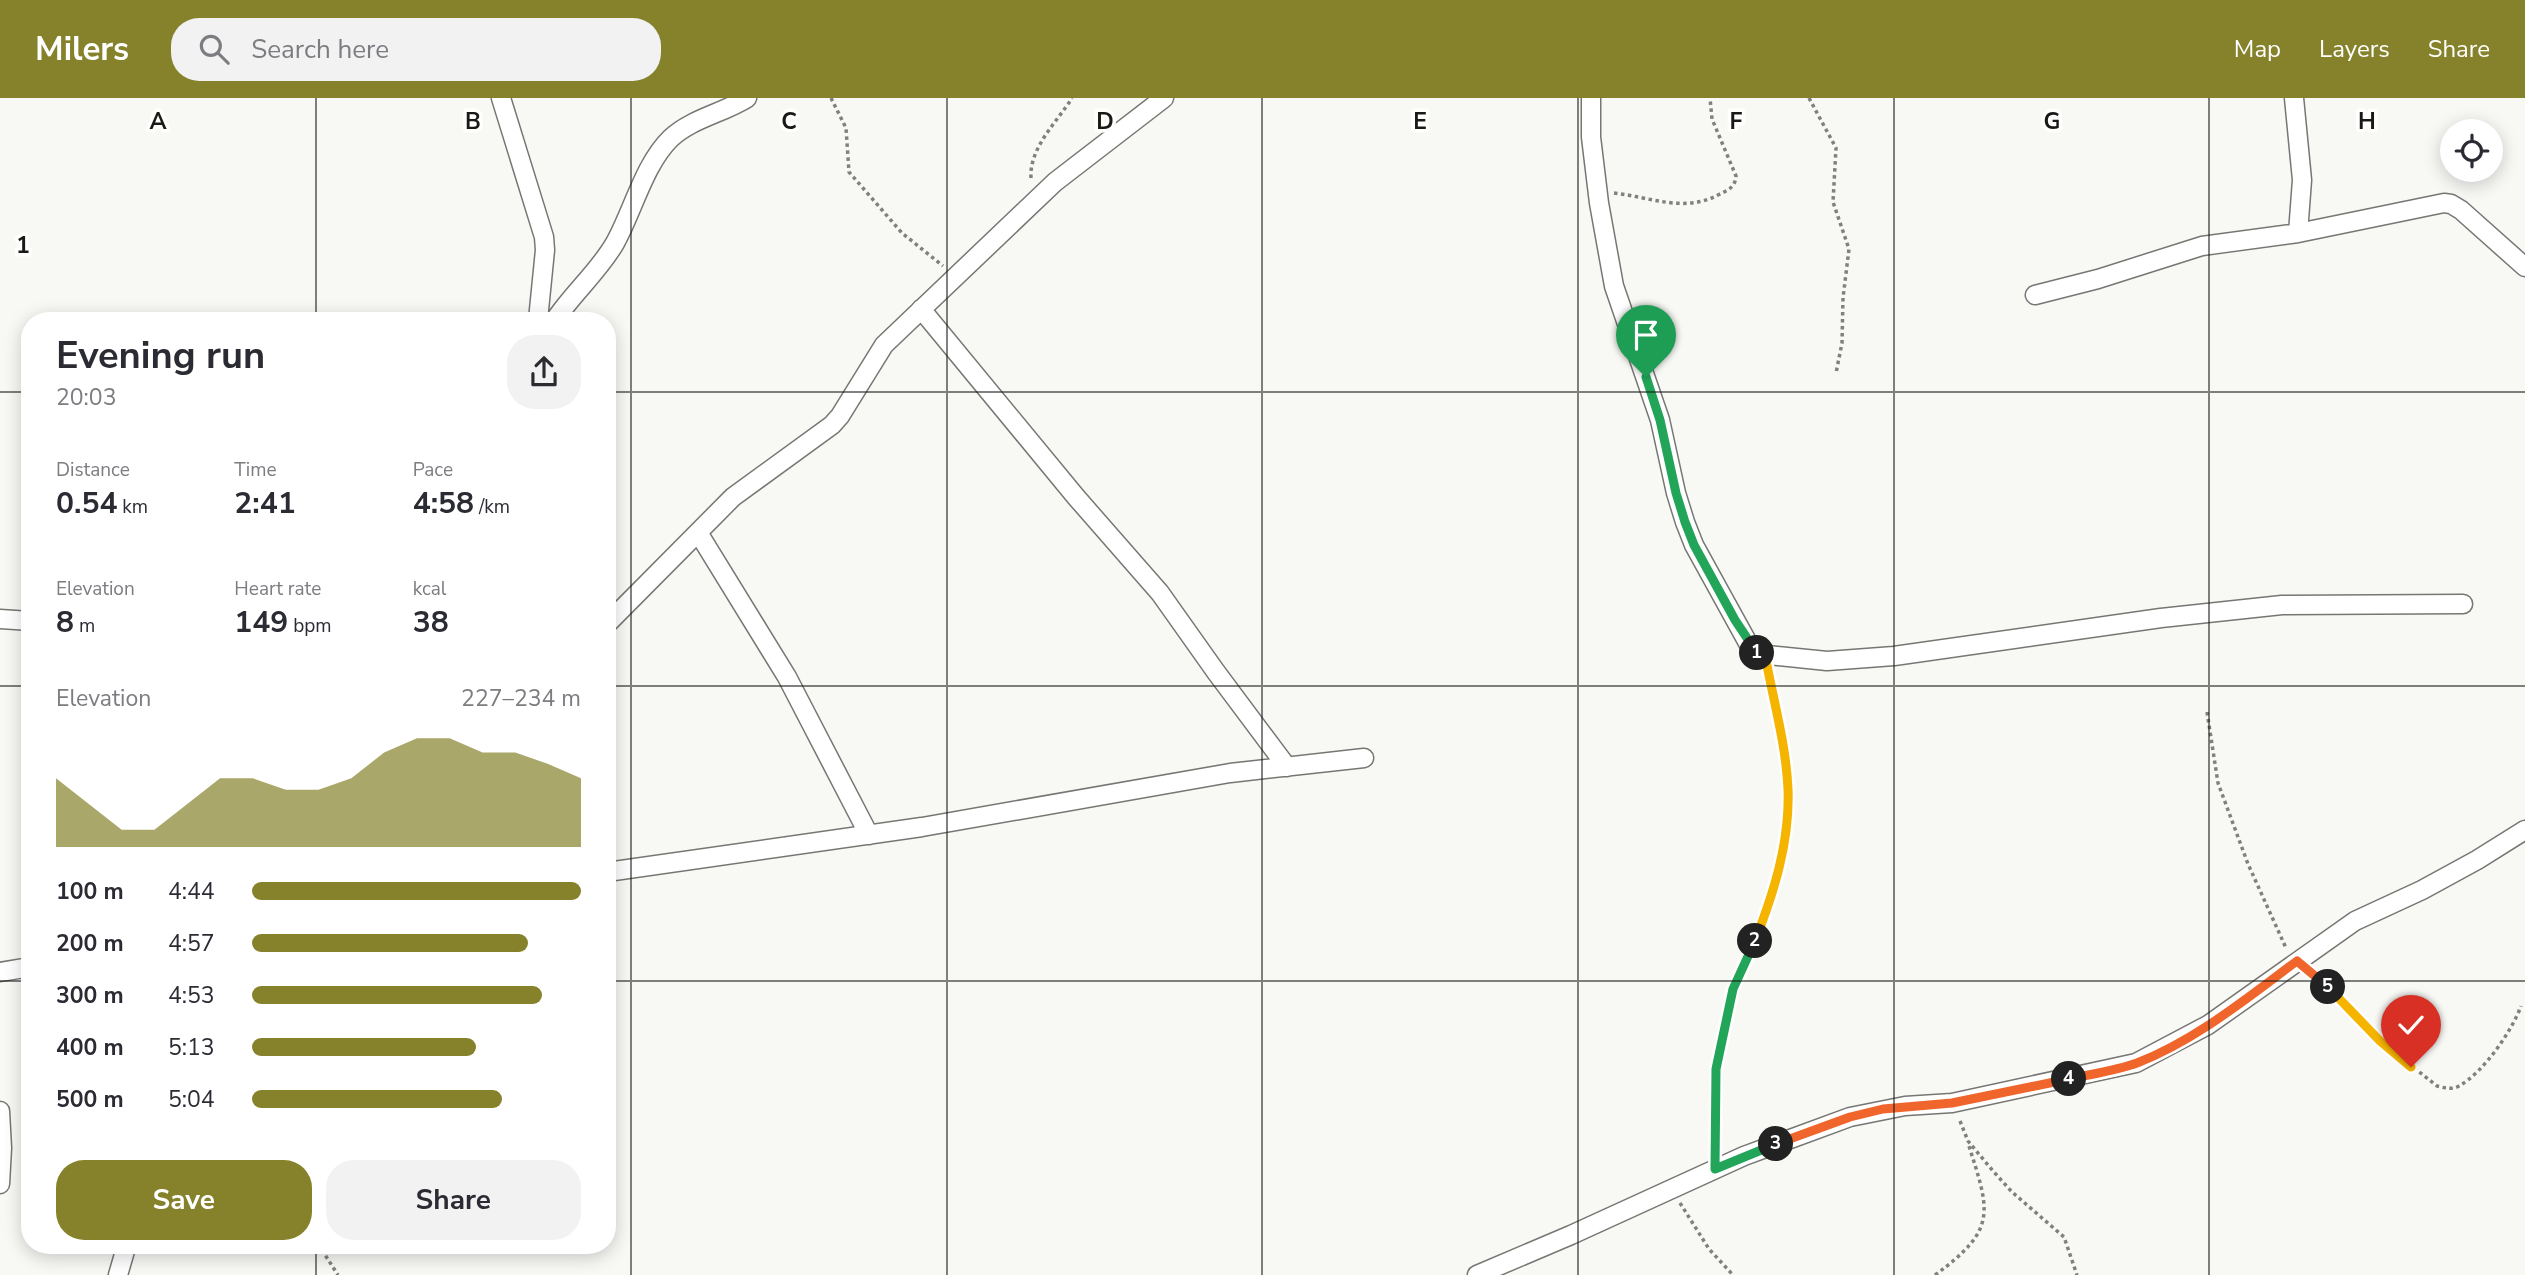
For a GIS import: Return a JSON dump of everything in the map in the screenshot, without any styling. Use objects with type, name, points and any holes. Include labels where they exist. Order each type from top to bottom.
[{"type":"street","points":[[501,98],[544,237],[539,312]]},
{"type":"street","points":[[561,312],[614,245],[641,186],[666,144],[684,129],[747,98]]},
{"type":"street","points":[[616,615],[733,497],[832,425],[884,345],[1034,200],[1164,98]]},
{"type":"street","points":[[1591,98],[1591,137],[1597,191],[1614,286],[1660,420],[1685,522],[1694,545],[1748,643],[1756,652],[1827,661],[1894,656],[2161,618],[2282,605],[2463,604]]},
{"type":"street","points":[[2294,98],[2302,180],[2298,233]]},
{"type":"street","points":[[2035,295],[2098,279],[2202,246],[2298,233],[2425,206],[2451,204],[2472,218],[2525,267]]},
{"type":"street","points":[[921,309],[1076,497],[1160,593],[1287,767]]},
{"type":"street","points":[[699,534],[787,677],[869,835]]},
{"type":"street","points":[[0,619],[21,620]]},
{"type":"street","points":[[616,871],[869,835],[1176,782],[1364,758]]},
{"type":"street","points":[[1477,1275],[1715,1169],[1850,1117],[1905,1106],[1952,1103],[2136,1063],[2208,1025],[2368,913],[2423,890],[2525,830]]},
{"type":"street","points":[[0,972],[21,968]]},
{"type":"street","points":[[0,1111],[0,1184]]},
{"type":"street","points":[[118,1275],[124,1254]]},
{"type":"path","points":[[831,98],[846,128],[849,172],[902,233],[935,261],[956,274]]},
{"type":"path","points":[[1034,200],[1031,164],[1036,151],[1072,98]]},
{"type":"path","points":[[1597,191],[1689,205],[1710,200],[1731,189],[1736,176],[1712,119],[1710,98]]},
{"type":"path","points":[[1809,98],[1836,148],[1833,202],[1849,249],[1843,298],[1842,343],[1836,373]]},
{"type":"path","points":[[1715,1169],[1716,1069],[1724,1025],[1733,989],[1773,895],[1787,816],[1785,761],[1765,655]]},
{"type":"path","points":[[2207,712],[2218,783],[2264,903],[2288,950],[2379,1040],[2437,1086],[2457,1087],[2470,1079],[2503,1042],[2521,1006]]},
{"type":"path","points":[[1935,1275],[1941,1273],[1978,1237],[1984,1222],[1980,1181],[1968,1141],[1952,1103]]},
{"type":"path","points":[[1968,1141],[2012,1192],[2064,1237],[2077,1275]]},
{"type":"path","points":[[1671,1189],[1709,1249],[1733,1275]]},
{"type":"path","points":[[324,1254],[338,1275]]},
{"type":"route","points":[[1646,377],[1660,420],[1676,493],[1694,545],[1748,643],[1758,654],[1765,655],[1788,789],[1782,855],[1773,895],[1733,989],[1724,1025],[1716,1069],[1715,1169],[1850,1117],[1883,1109],[1952,1103],[2119,1069],[2136,1063],[2208,1025],[2297,961],[2318,977],[2379,1040],[2411,1067]]}]
